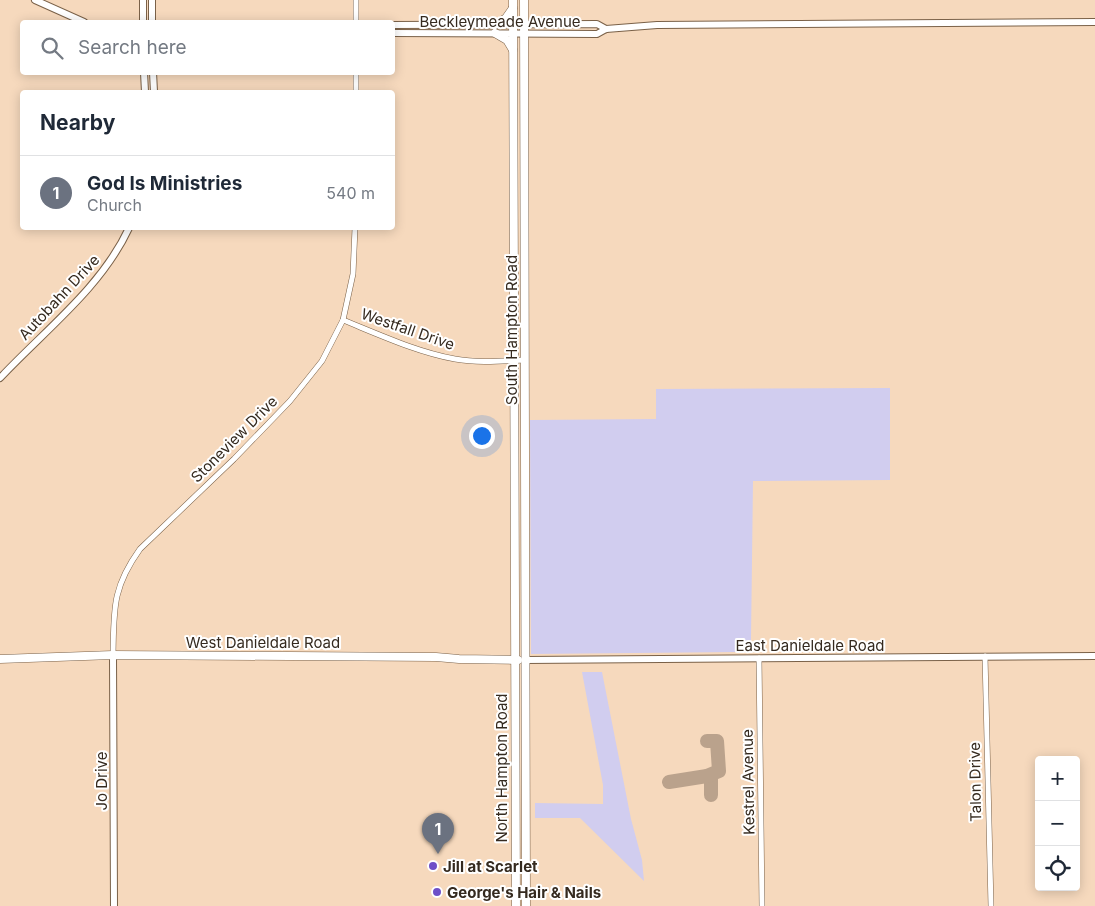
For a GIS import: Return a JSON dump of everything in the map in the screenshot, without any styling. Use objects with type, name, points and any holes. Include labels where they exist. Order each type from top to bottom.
[{"type":"main road","name":"South Hampton Road","points":[[524,0],[525,660]]},
{"type":"main road","name":"South Hampton Road","points":[[513,4],[514,660]]},
{"type":"main road","points":[[513,4],[506,18],[495,29],[507,40],[513,51]]},
{"type":"main road","points":[[514,507],[525,507]]},
{"type":"main road","name":"West Danieldale Road","points":[[0,659],[113,655],[428,656],[458,659],[525,660]]},
{"type":"main road","name":"North Hampton Road","points":[[514,660],[516,906]]},
{"type":"main road","name":"North Hampton Road","points":[[525,660],[526,906]]},
{"type":"main road","points":[[515,779],[526,780]]},
{"type":"main road","points":[[516,860],[526,860]]},
{"type":"street","points":[[35,0],[80,20]]},
{"type":"street","points":[[143,0],[143,20]]},
{"type":"street","points":[[152,0],[152,20]]},
{"type":"street","points":[[356,0],[356,20]]},
{"type":"street","name":"Beckleymeade Avenue","points":[[395,25],[495,29],[513,34],[524,30],[597,24],[606,30],[656,25],[1095,22]]},
{"type":"street","name":"Beckleymeade Avenue","points":[[395,34],[495,29],[513,25],[524,30]]},
{"type":"street","points":[[144,75],[145,90]]},
{"type":"street","points":[[153,75],[154,90]]},
{"type":"street","points":[[356,75],[356,90]]},
{"type":"street","name":"Autobahn Drive","points":[[0,378],[76,302],[103,272],[120,248],[128,230]]},
{"type":"street","name":"Stoneview Drive","points":[[113,655],[116,601],[119,585],[130,563],[140,549],[234,459],[290,401],[322,361],[343,320],[353,274],[355,230]]},
{"type":"street","name":"Westfall Drive","points":[[343,320],[431,353],[457,359],[481,362],[524,360]]},
{"type":"street","name":"Jo Drive","points":[[113,655],[114,906]]},
{"type":"street","name":"Talon Drive","points":[[985,656],[991,906]]},
{"type":"street","name":"East Danieldale Road","points":[[525,660],[1095,656]]},
{"type":"street","name":"Kestrel Avenue","points":[[759,658],[762,906]]},
{"type":"shaded area","points":[[890,388],[890,480],[753,481],[751,640],[739,652],[531,654],[530,420],[656,419],[656,389]]},
{"type":"shaded area","points":[[582,672],[602,672],[631,819],[642,860],[644,881],[580,818],[535,818],[535,803],[603,804],[603,785]]},
{"type":"taxiway","points":[[669,782],[707,776],[719,771],[717,741],[707,741]]},
{"type":"taxiway","points":[[707,776],[711,779],[711,795]]},
{"type":"place","name":"God Is Ministries","points":[[438,854]]},
{"type":"place","name":"Jill at Scarlet","points":[[433,866]]},
{"type":"place","name":"George's Hair & Nails","points":[[437,892]]}]
